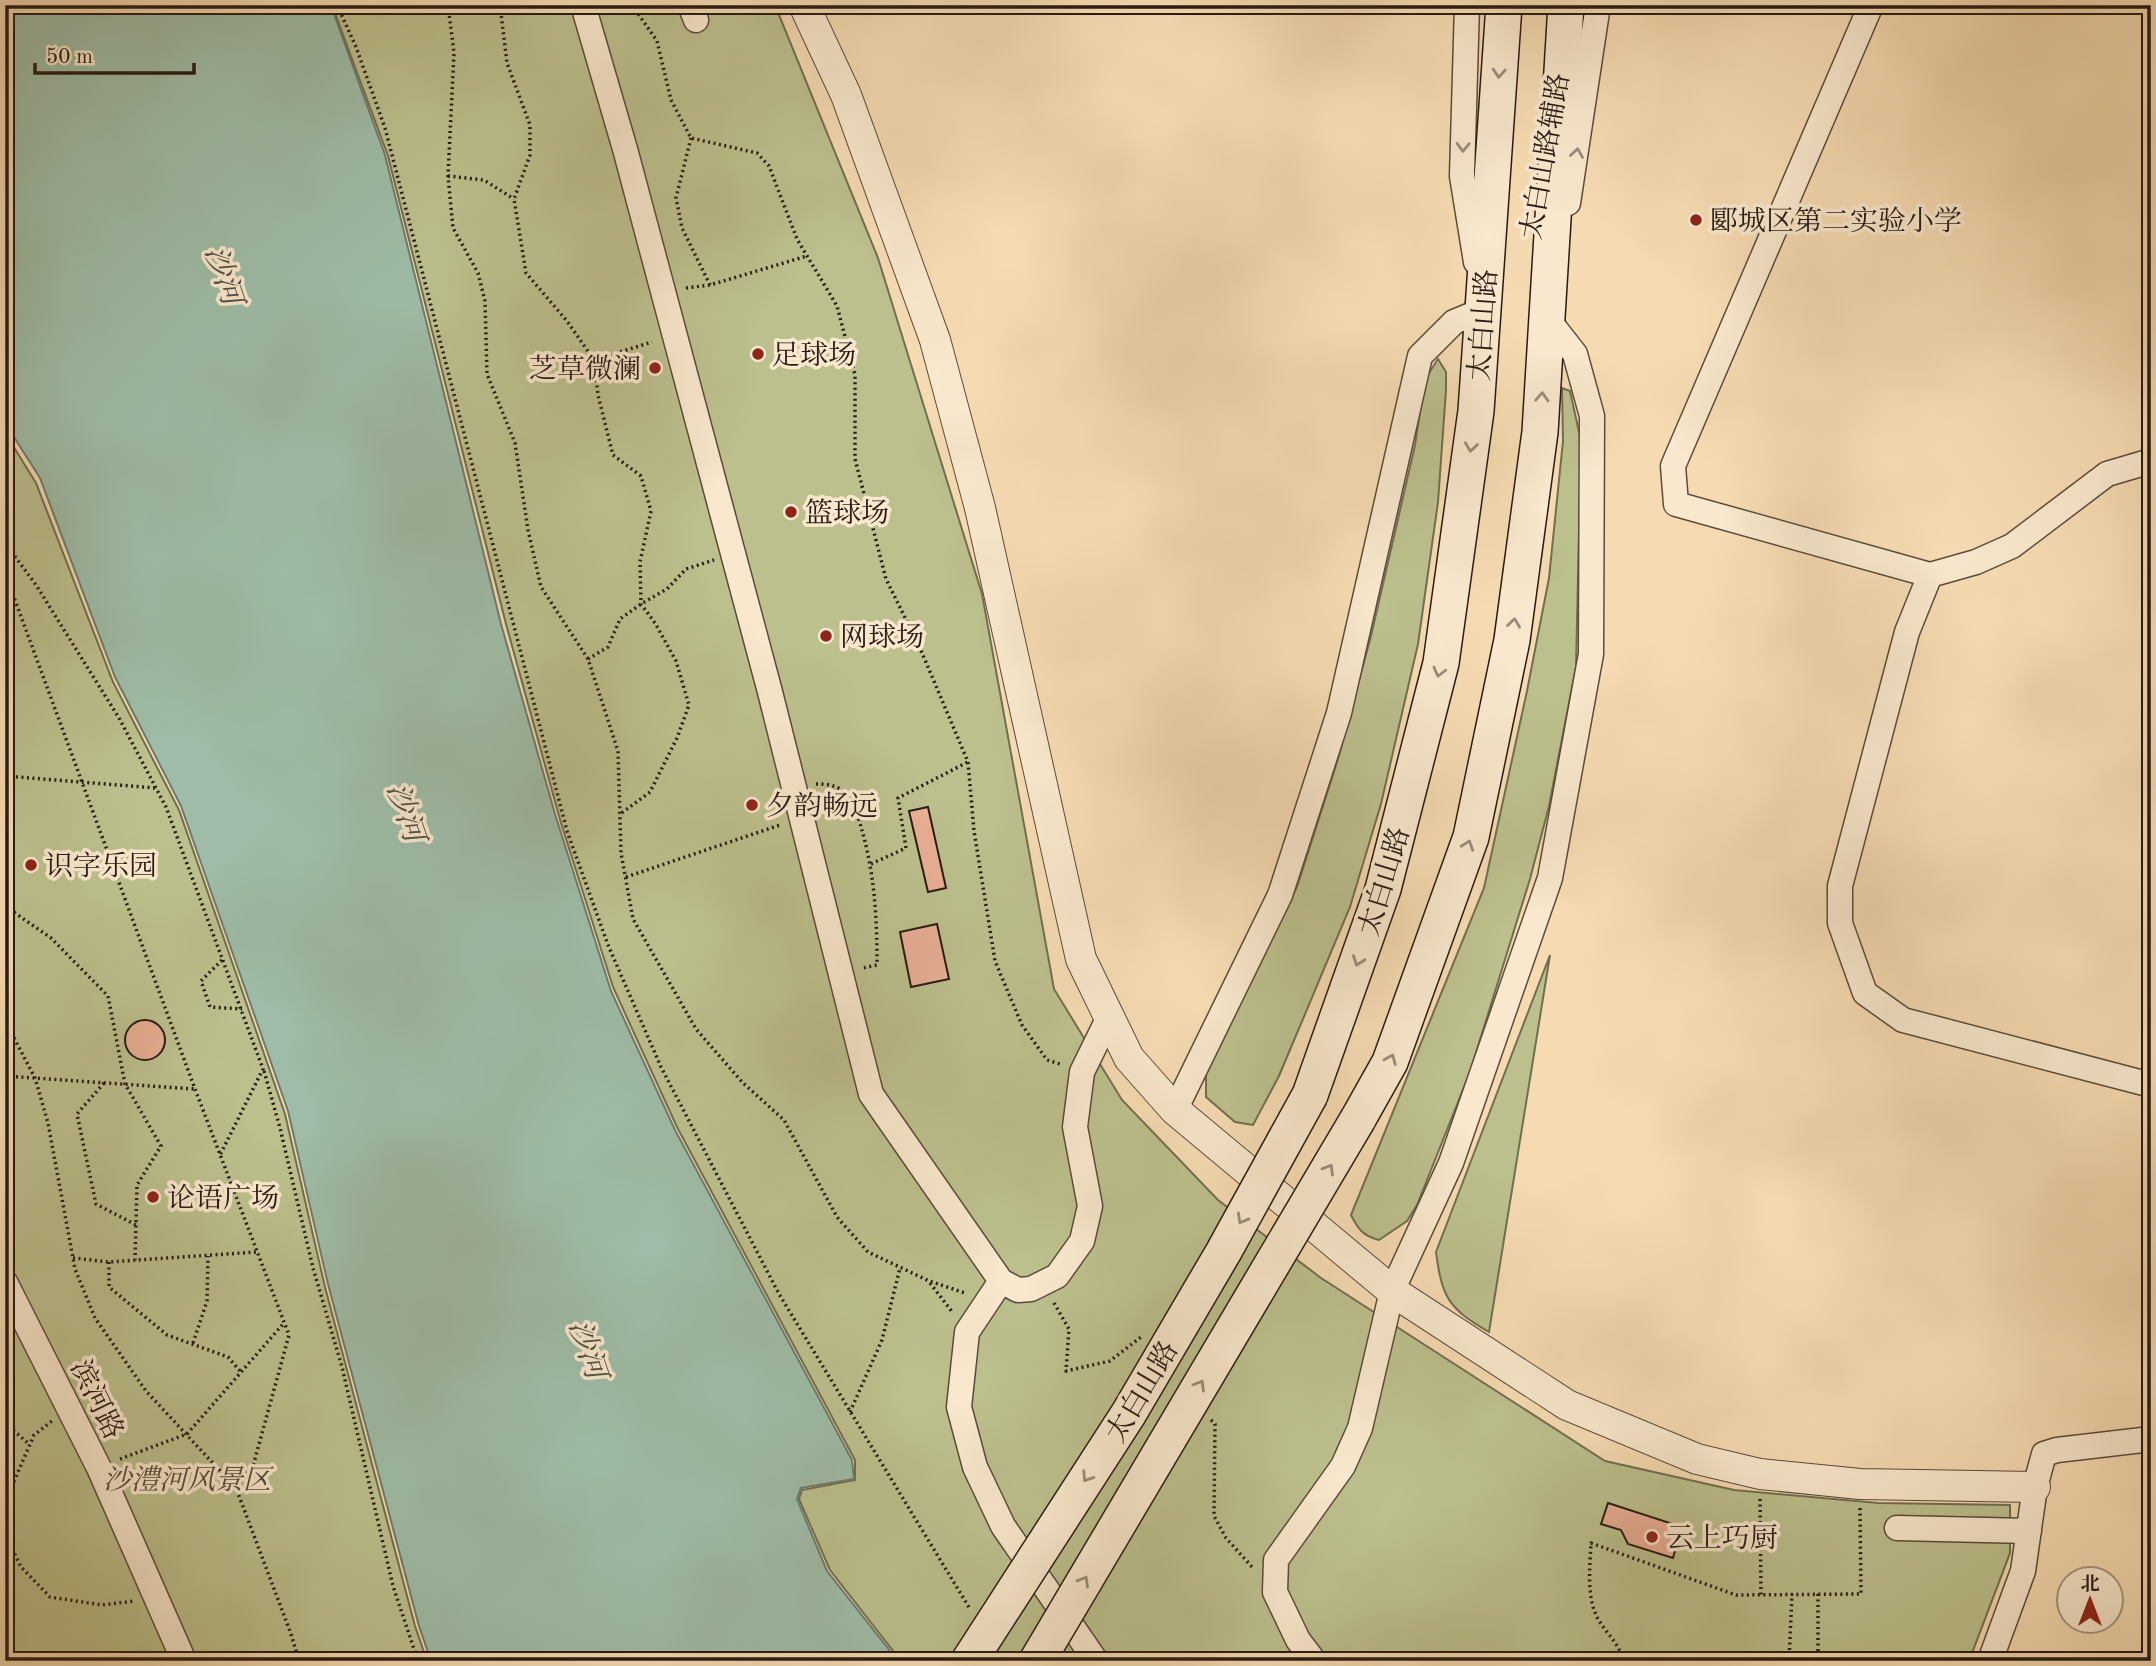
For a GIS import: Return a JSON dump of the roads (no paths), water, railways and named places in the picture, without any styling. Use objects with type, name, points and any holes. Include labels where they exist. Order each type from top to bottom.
[{"type":"main road","name":"太白山路","points":[[969,1661],[1129,1413],[1224,1251],[1310,1095],[1384,889],[1441,663],[1476,411],[1504,5]]},
{"type":"main road","name":"太白山路","points":[[1037,1661],[1390,1062],[1471,837],[1512,640],[1540,432],[1566,5]]},
{"type":"street","points":[[583,5],[625,149],[734,554],[871,1094],[994,1291]]},
{"type":"street","points":[[804,5],[846,95],[935,340],[980,508],[1081,959],[1129,1058],[1175,1110],[1392,1291],[1567,1405],[1697,1459],[1760,1475],[1860,1484],[2035,1487]]},
{"type":"street","name":"太白山路辅路","points":[[1467,5],[1462,176],[1483,310]]},
{"type":"street","name":"太白山路辅路","points":[[1546,317],[1577,153],[1598,5]]},
{"type":"street","points":[[1871,5],[1673,466],[1676,504],[1930,575],[1976,562],[2012,546],[2107,474],[2151,461]]},
{"type":"street","points":[[1175,1110],[1280,895],[1339,713],[1420,356],[1454,322],[1483,310]]},
{"type":"street","points":[[1314,1661],[1298,1640],[1275,1592],[1276,1560],[1343,1466],[1360,1428],[1392,1291],[1451,1163],[1550,878],[1591,654],[1592,416],[1575,354],[1546,317]]},
{"type":"street","points":[[1930,575],[1907,632],[1840,886],[1840,923],[1865,993],[1903,1020],[2151,1085]]},
{"type":"street","points":[[994,1291],[1031,1289],[1057,1276],[1082,1241],[1090,1206],[1075,1127],[1082,1072],[1110,1017]]},
{"type":"street","name":"滨河路","points":[[5,1282],[99,1468],[184,1661]]},
{"type":"street","points":[[994,1291],[967,1332],[959,1407],[975,1467],[1003,1526],[1096,1661]]},
{"type":"street","points":[[1990,1661],[2023,1571],[2035,1487],[2044,1454],[2057,1450],[2151,1439]]},
{"type":"street","points":[[1897,1528],[2029,1531]]},
{"type":"water","name":"沙河","points":[[5,5],[329,5],[334,14],[385,155],[501,624],[555,814],[611,991],[675,1130],[852,1460],[854,1479],[801,1488],[797,1499],[827,1571],[898,1661],[431,1661],[419,1626],[328,1284],[288,1111],[181,806],[115,677],[40,478],[5,423]]},
{"type":"place","name":"郾城区第二实验小学","points":[[1696,220]]},
{"type":"place","name":"足球场","points":[[758,354]]},
{"type":"place","name":"芝草微澜","points":[[655,368]]},
{"type":"place","name":"篮球场","points":[[791,512]]},
{"type":"place","name":"网球场","points":[[826,636]]},
{"type":"place","name":"夕韵畅远","points":[[752,805]]},
{"type":"place","name":"识字乐园","points":[[31,865]]},
{"type":"place","name":"论语广场","points":[[153,1197]]},
{"type":"place","name":"云上巧厨","points":[[1652,1537]]},
{"type":"park label","name":"沙澧河风景区","points":[[187,1479]]}]
